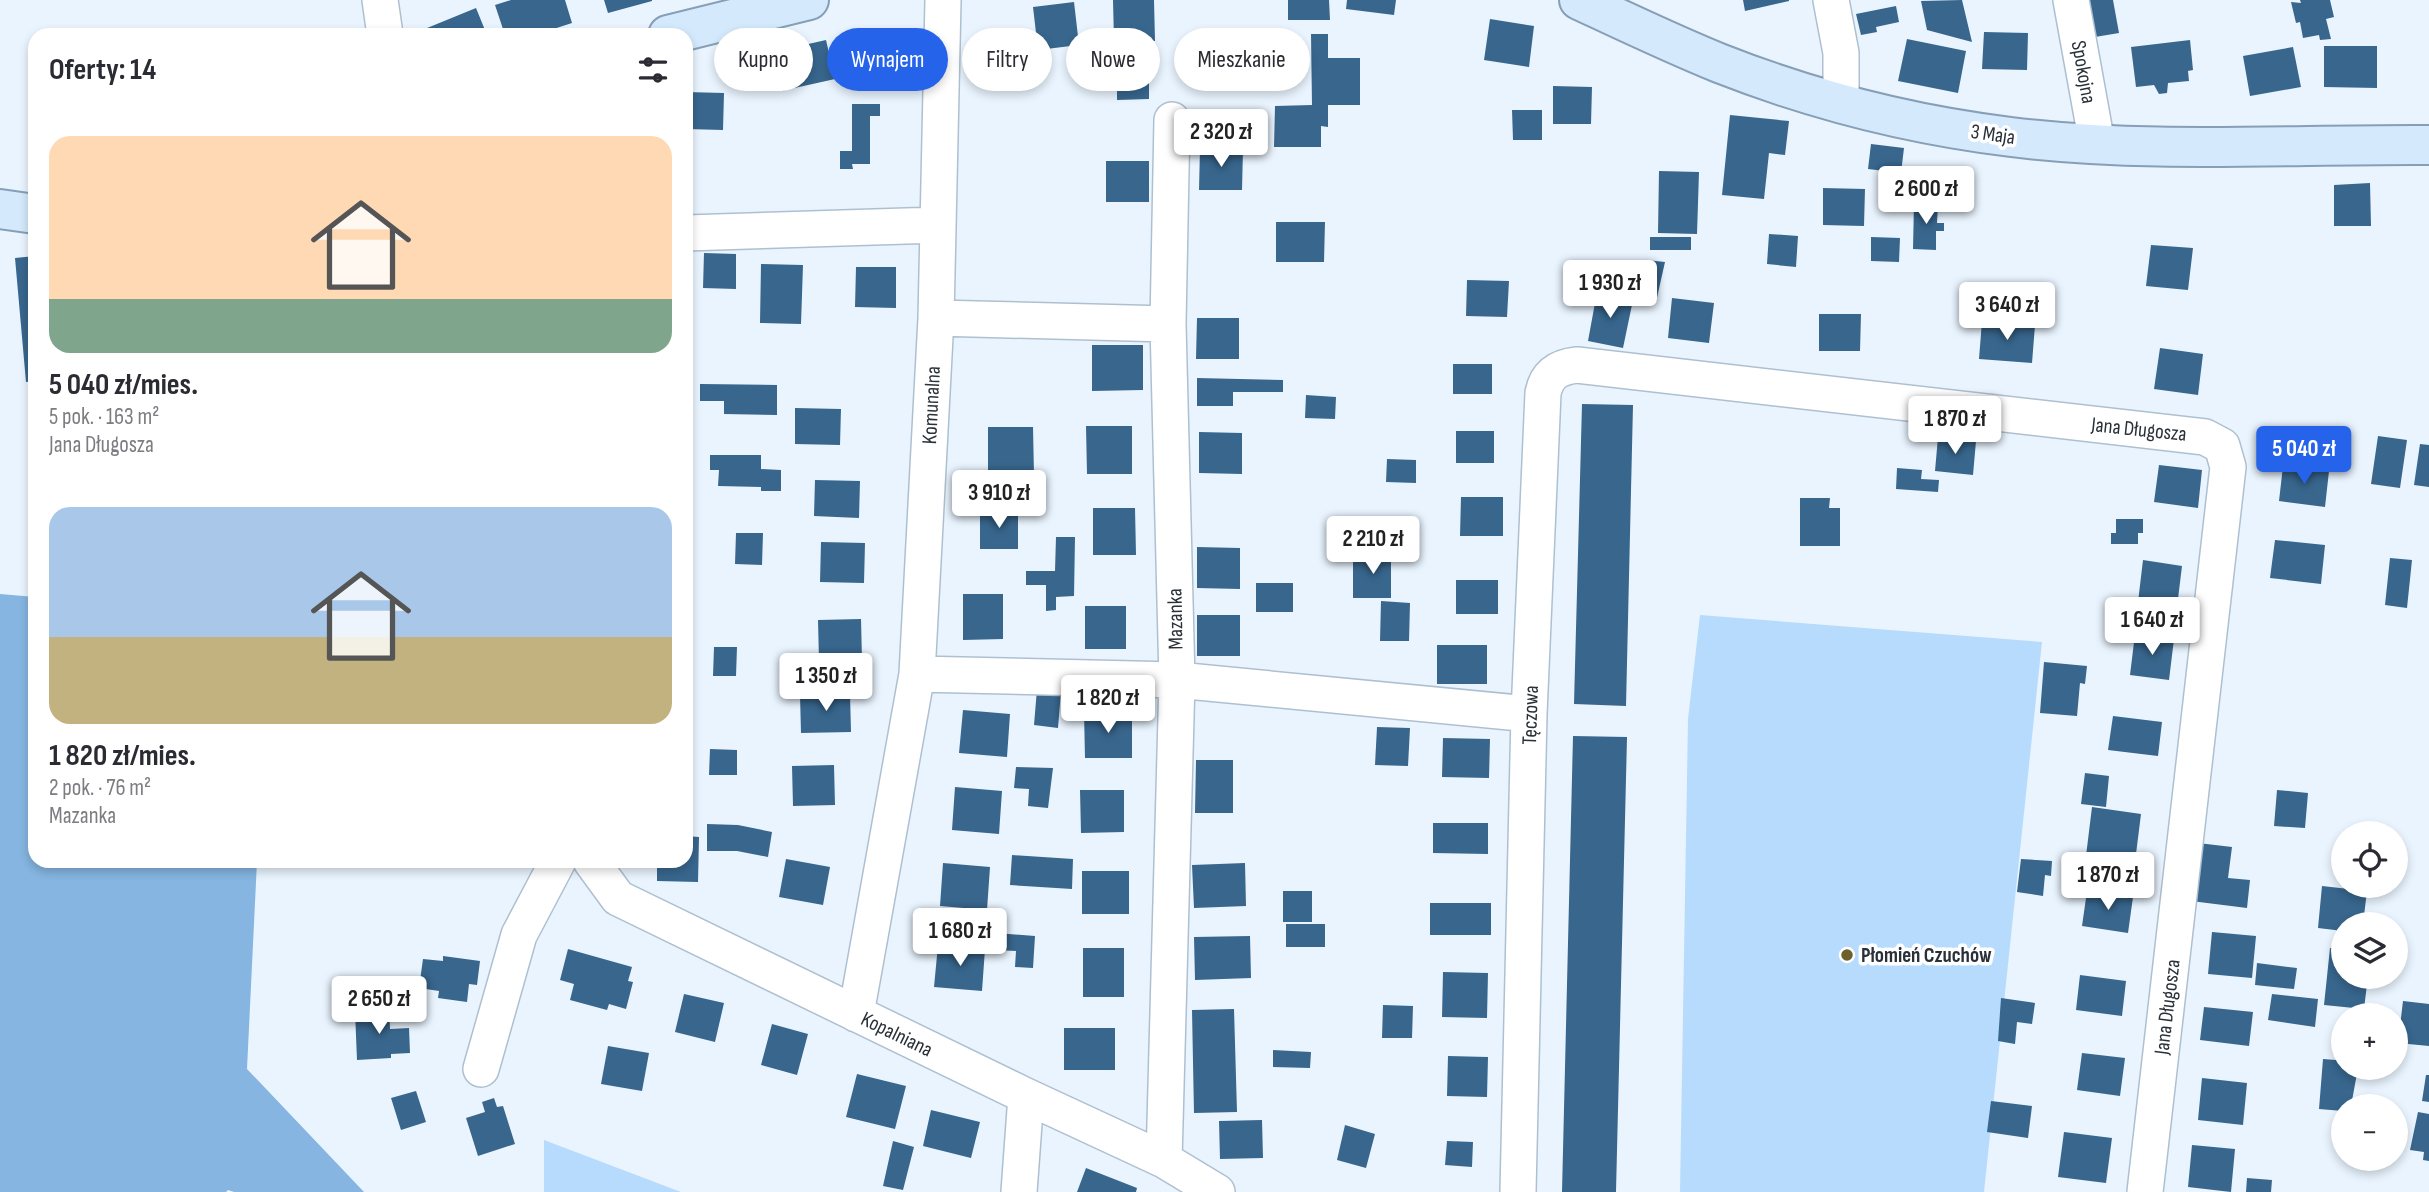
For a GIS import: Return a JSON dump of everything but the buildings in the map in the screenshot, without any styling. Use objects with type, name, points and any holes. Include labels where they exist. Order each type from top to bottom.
[{"type":"main road","points":[[693,29],[809,0]]},
{"type":"main road","name":"3 Maja","points":[[1579,0],[1719,63],[1775,84],[1841,103],[1973,132],[2094,144],[2429,145]]},
{"type":"main road","points":[[0,209],[28,213]]},
{"type":"street","points":[[380,0],[384,28]]},
{"type":"street","name":"Komunalna","points":[[856,1014],[917,674],[936,318],[943,0]]},
{"type":"street","points":[[1831,0],[1841,53],[1841,103]]},
{"type":"street","name":"Spokojna","points":[[2071,0],[2094,127],[2094,144]]},
{"type":"street","name":"Mazanka","points":[[1164,1160],[1177,680],[1168,324],[1172,120]]},
{"type":"street","points":[[693,233],[938,225]]},
{"type":"street","points":[[936,318],[1168,324]]},
{"type":"street","name":"Tęczowa","points":[[1518,1192],[1529,714],[1545,385],[1549,377],[1562,367],[1577,365],[1683,377]]},
{"type":"street","name":"Jana Długosza","points":[[1683,377],[2205,437],[2222,446],[2228,467],[2146,1192]]},
{"type":"street","points":[[917,674],[1177,680],[1529,714]]},
{"type":"street","points":[[481,1069],[519,935],[554,868]]},
{"type":"street","name":"Kopalniana","points":[[596,868],[618,898],[1164,1160],[1217,1192]]},
{"type":"street","points":[[1020,1192],[1026,1096]]},
{"type":"shaded area","points":[[0,594],[28,596],[28,868],[257,868],[247,1069],[364,1192],[0,1192]]},
{"type":"shaded area","name":"Płomień Czuchów","points":[[1700,615],[2042,642],[1984,1192],[1680,1192],[1688,719]]},
{"type":"shaded area","points":[[544,1140],[681,1192],[544,1192]]},
{"type":"place","name":"Płomień Czuchów","points":[[1847,955]]}]
